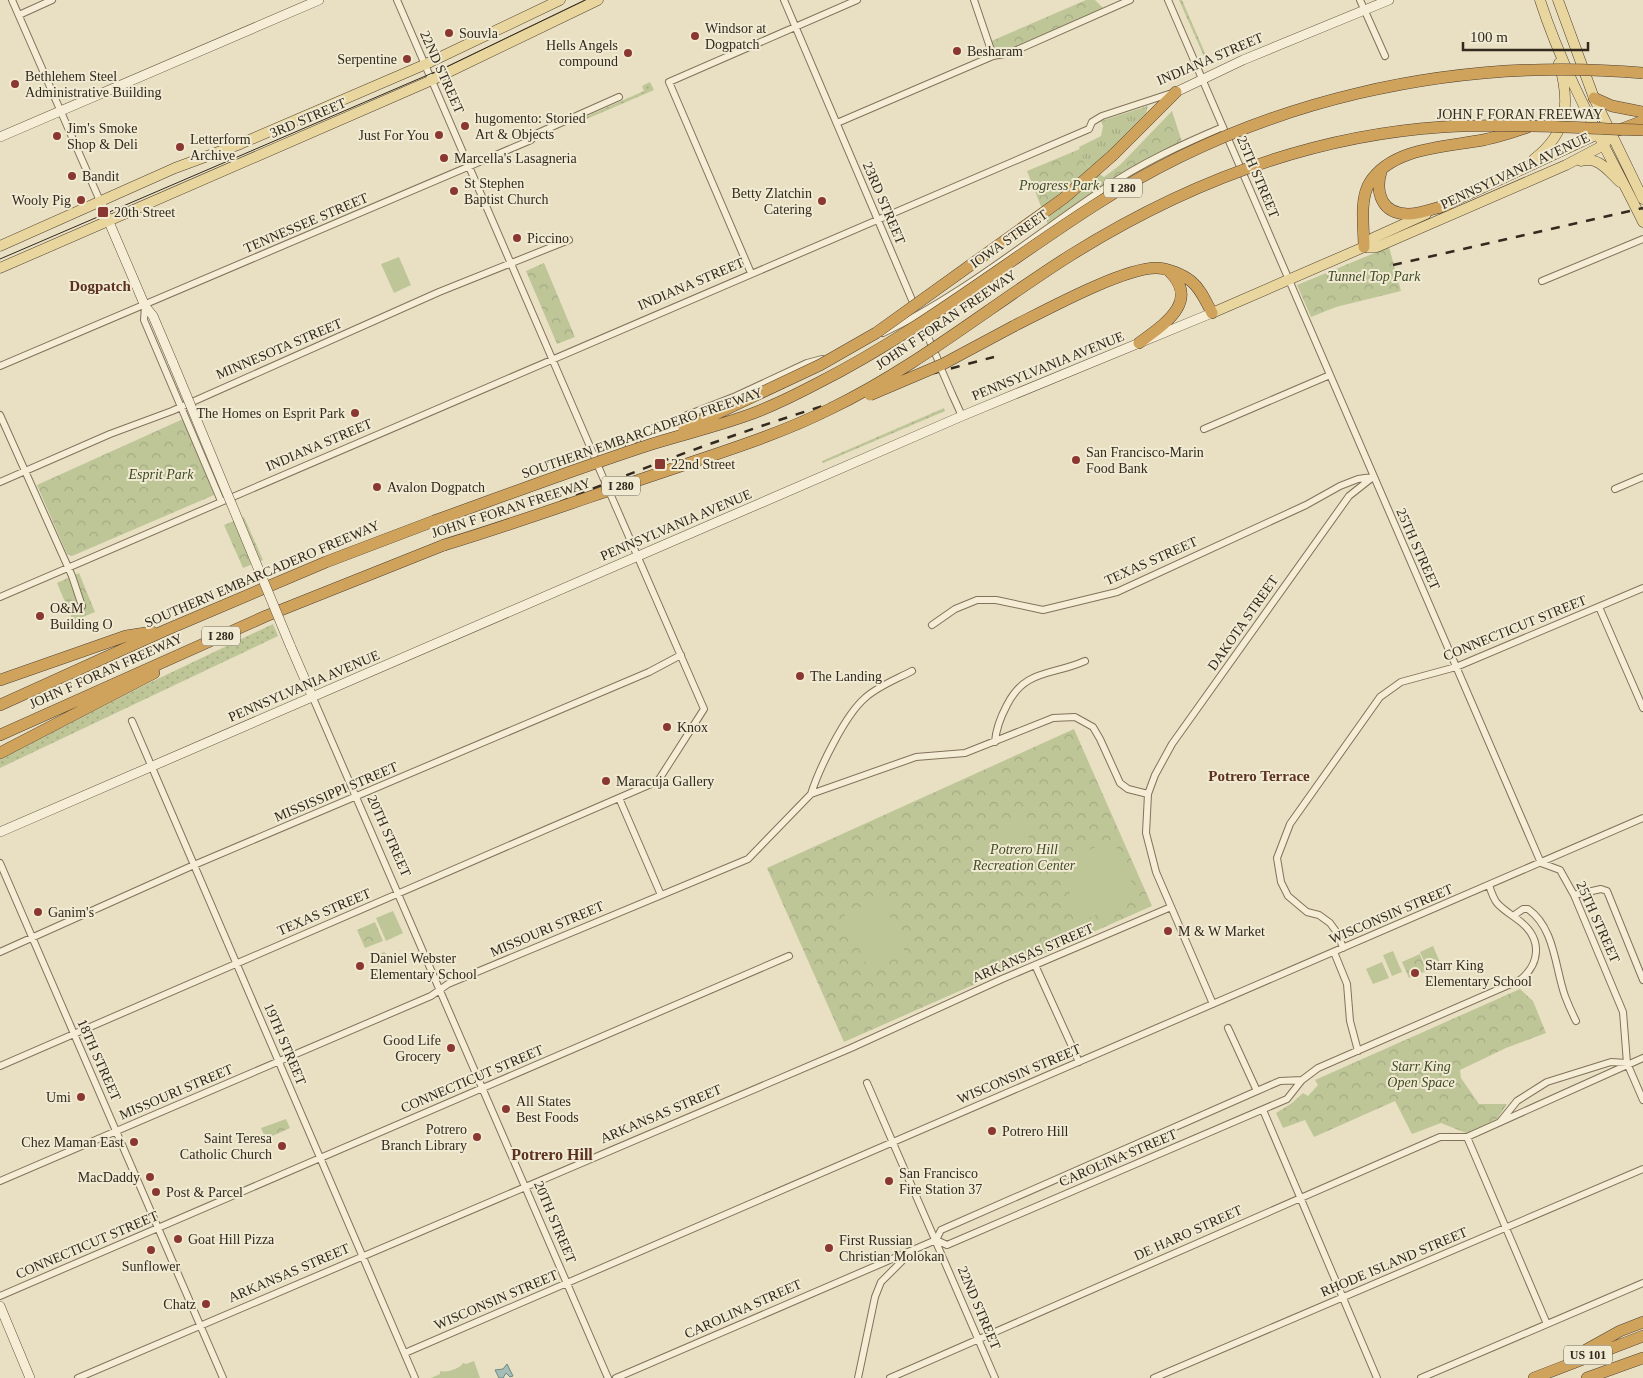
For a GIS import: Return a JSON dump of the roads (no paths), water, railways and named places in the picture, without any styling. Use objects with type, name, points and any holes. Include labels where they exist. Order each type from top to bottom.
[{"type":"highway","name":"SOUTHERN EMBARCADERO FREEWAY","points":[[0,705],[166,630],[326,562],[434,521],[651,445],[758,412],[850,366],[937,314],[1121,189],[1191,151],[1255,124],[1360,92],[1433,79],[1576,69],[1643,73]]},
{"type":"highway","points":[[651,445],[820,365],[876,333],[1064,198],[1114,155],[1176,92]]},
{"type":"highway","points":[[1594,98],[1612,106],[1643,112]]},
{"type":"highway","points":[[1612,133],[1636,122],[1643,122]]},
{"type":"highway","points":[[1364,247],[1365,197],[1370,182],[1383,170],[1420,150],[1484,140],[1531,126]]},
{"type":"highway","name":"JOHN F FORAN FREEWAY","points":[[0,735],[228,632],[338,586],[444,545],[725,452],[830,410],[914,362],[1039,275],[1083,248],[1138,217],[1209,182],[1297,152],[1369,137],[1440,127],[1531,126],[1643,130]]},
{"type":"highway","points":[[1383,170],[1377,185],[1378,193],[1387,207],[1408,214],[1447,205]]},
{"type":"highway","points":[[797,424],[943,364],[1055,306],[1112,280],[1146,269],[1163,268],[1191,281],[1199,290],[1212,313]]},
{"type":"highway","points":[[1140,344],[1167,322],[1177,310],[1180,302],[1178,285],[1176,278],[1168,271]]},
{"type":"highway","points":[[0,680],[126,636],[166,630]]},
{"type":"highway","points":[[0,753],[122,691],[228,632]]},
{"type":"highway","points":[[1548,1372],[1608,1336],[1643,1322]]},
{"type":"highway","name":"US 101","points":[[1534,1378],[1643,1336]]},
{"type":"highway","name":"US 101","points":[[1587,1378],[1643,1358]]},
{"type":"main road","points":[[0,137],[319,0]]},
{"type":"main road","name":"3RD STREET","points":[[0,246],[182,165],[240,144],[426,64],[560,0]]},
{"type":"main road","name":"3RD STREET","points":[[0,268],[432,80],[598,0]]},
{"type":"main road","name":"INDIANA STREET","points":[[1176,92],[1243,60],[1389,0]]},
{"type":"main road","points":[[1519,171],[1552,142],[1562,124],[1565,112],[1565,86],[1540,0]]},
{"type":"main road","points":[[1558,0],[1594,98],[1643,199]]},
{"type":"main road","points":[[1549,28],[1598,134],[1643,222]]},
{"type":"main road","name":"PENNSYLVANIA AVENUE","points":[[1364,247],[1373,238],[1598,134],[1612,133]]},
{"type":"main road","name":"PENNSYLVANIA AVENUE","points":[[0,832],[962,416],[1140,344],[1288,278],[1364,247],[1377,247],[1566,166],[1604,145],[1612,133]]},
{"type":"main road","points":[[1566,166],[1593,158],[1627,189]]},
{"type":"main road","name":"20TH STREET","points":[[100,201],[145,306],[153,316],[313,698]]},
{"type":"main road","points":[[0,1306],[30,1378]]},
{"type":"street","name":"20TH STREET","points":[[12,0],[100,201]]},
{"type":"street","points":[[19,15],[52,0]]},
{"type":"street","name":"22ND STREET","points":[[397,0],[704,709],[658,781]]},
{"type":"street","name":"23RD STREET","points":[[784,0],[962,416]]},
{"type":"street","points":[[751,273],[668,82],[857,0]]},
{"type":"street","points":[[974,0],[993,56]]},
{"type":"street","points":[[837,123],[1130,0]]},
{"type":"street","name":"25TH STREET","points":[[1168,0],[1541,863],[1560,870],[1574,895],[1623,1012],[1627,1063],[1643,1100]]},
{"type":"street","points":[[1360,0],[1385,56]]},
{"type":"street","name":"INDIANA STREET","points":[[0,597],[1089,129],[1092,122],[1102,116],[1176,92]]},
{"type":"street","name":"TENNESSEE STREET","points":[[0,366],[145,306],[531,140],[538,133],[618,98]]},
{"type":"street","name":"IOWA STREET","points":[[597,463],[629,446],[636,437],[646,431],[736,396],[807,363],[835,356],[919,316],[1105,187],[1147,163],[1223,127]]},
{"type":"street","points":[[1542,281],[1643,239]]},
{"type":"street","name":"MINNESOTA STREET","points":[[0,482],[182,406],[432,295],[569,240]]},
{"type":"street","name":"20TH STREET","points":[[145,306],[144,320],[221,502]]},
{"type":"street","points":[[1204,429],[1330,375]]},
{"type":"street","points":[[0,415],[66,569],[72,576],[82,606]]},
{"type":"street","name":"TEXAS STREET","points":[[932,625],[955,609],[977,600],[996,600],[1043,610],[1117,592],[1306,505],[1340,486],[1358,479],[1373,477]]},
{"type":"street","name":"DAKOTA STREET","points":[[1148,794],[1164,759],[1183,729],[1349,496],[1373,477]]},
{"type":"street","points":[[1614,489],[1643,477]]},
{"type":"street","name":"CONNECTICUT STREET","points":[[1343,948],[1338,934],[1330,924],[1319,916],[1307,912],[1288,896],[1277,870],[1277,858],[1280,845],[1290,824],[1380,698],[1401,682],[1456,667],[1643,588]]},
{"type":"street","points":[[1599,606],[1643,708]]},
{"type":"street","name":"MISSISSIPPI STREET","points":[[0,952],[194,865],[356,798],[649,672],[681,655]]},
{"type":"street","points":[[995,742],[996,727],[1018,686],[1029,680],[1085,662]]},
{"type":"street","points":[[811,794],[838,734],[857,705],[867,696],[912,671]]},
{"type":"street","name":"20TH STREET","points":[[313,698],[608,1378]]},
{"type":"street","name":"MISSOURI STREET","points":[[0,1181],[431,996],[448,984],[748,859],[811,794],[916,757],[965,754],[1053,718],[1075,717],[1093,727],[1100,738],[1120,783],[1128,788],[1148,794]]},
{"type":"street","name":"19TH STREET","points":[[132,721],[416,1378]]},
{"type":"street","name":"TEXAS STREET","points":[[0,1066],[658,781]]},
{"type":"street","points":[[1148,794],[1146,833],[1149,852],[1212,1004]]},
{"type":"street","points":[[619,798],[661,895]]},
{"type":"street","name":"WISCONSIN STREET","points":[[405,1353],[1643,818]]},
{"type":"street","name":"18TH STREET","points":[[0,862],[223,1378]]},
{"type":"street","name":"CAROLINA STREET","points":[[936,1240],[947,1244],[1263,1110],[1287,1099],[1302,1080],[1318,1068],[1522,978],[1534,964],[1537,948],[1530,930],[1497,902],[1489,885]]},
{"type":"street","points":[[1574,895],[1601,889],[1607,892],[1643,980]]},
{"type":"street","name":"ARKANSAS STREET","points":[[78,1378],[525,1185],[851,1048],[1035,965],[1171,907]]},
{"type":"street","points":[[1514,916],[1523,909],[1528,909],[1541,923],[1549,938],[1565,996],[1576,1021]]},
{"type":"street","points":[[1334,952],[1347,984],[1350,1021],[1358,1051]]},
{"type":"street","name":"CONNECTICUT STREET","points":[[0,1296],[789,956]]},
{"type":"street","points":[[1035,965],[1079,1062]]},
{"type":"street","points":[[1228,1028],[1257,1091]]},
{"type":"street","name":"DE HARO STREET","points":[[890,1378],[1440,1137],[1467,1137],[1615,1072],[1627,1063],[1643,1058]]},
{"type":"street","name":"DE HARO STREET","points":[[1500,1123],[1517,1101],[1547,1082],[1611,1062],[1627,1063]]},
{"type":"street","name":"CAROLINA STREET","points":[[616,1378],[936,1240],[941,1230],[1280,1081],[1302,1080]]},
{"type":"street","name":"22ND STREET","points":[[867,1083],[995,1378]]},
{"type":"street","points":[[1263,1110],[1377,1378]]},
{"type":"street","points":[[1467,1137],[1547,1324]]},
{"type":"street","name":"RHODE ISLAND STREET","points":[[1154,1378],[1643,1169]]},
{"type":"street","points":[[858,1378],[875,1297],[881,1282],[916,1248]]},
{"type":"street","points":[[1421,1378],[1643,1282]]},
{"type":"water","points":[[507,1364],[513,1376],[510,1377],[506,1373],[503,1378],[499,1378],[495,1370],[503,1369]]},
{"type":"tram line","points":[[0,259],[444,68],[585,0]]},
{"type":"railway","points":[[1393,265],[1643,208]]},
{"type":"railway","points":[[510,524],[629,474],[749,430],[870,391],[994,357]]},
{"type":"place","name":"Souvla","points":[[449,33]]},
{"type":"place","name":"Windsor at Dogpatch","points":[[695,36]]},
{"type":"place","name":"Besharam","points":[[957,51]]},
{"type":"place","name":"Hells Angels compound","points":[[628,53]]},
{"type":"place","name":"Serpentine","points":[[407,59]]},
{"type":"place","name":"Bethlehem Steel Administrative Building","points":[[15,84]]},
{"type":"place","name":"hugomento: Storied Art & Objects","points":[[465,126]]},
{"type":"place","name":"Just For You","points":[[439,135]]},
{"type":"place","name":"Jim's Smoke Shop & Deli","points":[[57,136]]},
{"type":"place","name":"Letterform Archive","points":[[180,147]]},
{"type":"place","name":"Marcella's Lasagneria","points":[[444,158]]},
{"type":"place","name":"Bandit","points":[[72,176]]},
{"type":"place","name":"St Stephen Baptist Church","points":[[454,191]]},
{"type":"place","name":"Wooly Pig","points":[[81,200]]},
{"type":"place","name":"Betty Zlatchin Catering","points":[[822,201]]},
{"type":"place","name":"20th Street","points":[[103,212]]},
{"type":"place","name":"Piccino","points":[[517,238]]},
{"type":"place","name":"The Homes on Esprit Park","points":[[355,413]]},
{"type":"place","name":"San Francisco-Marin Food Bank","points":[[1076,460]]},
{"type":"place","name":"22nd Street","points":[[660,464]]},
{"type":"place","name":"Avalon Dogpatch","points":[[377,487]]},
{"type":"place","name":"O&M Building O","points":[[40,616]]},
{"type":"place","name":"The Landing","points":[[800,676]]},
{"type":"place","name":"Knox","points":[[667,727]]},
{"type":"place","name":"Maracuja Gallery","points":[[606,781]]},
{"type":"place","name":"Ganim's","points":[[38,912]]},
{"type":"place","name":"M & W Market","points":[[1168,931]]},
{"type":"place","name":"Daniel Webster Elementary School","points":[[360,966]]},
{"type":"place","name":"Starr King Elementary School","points":[[1415,973]]},
{"type":"place","name":"Good Life Grocery","points":[[451,1048]]},
{"type":"place","name":"Umi","points":[[81,1097]]},
{"type":"place","name":"All States Best Foods","points":[[506,1109]]},
{"type":"place","name":"Potrero Hill","points":[[992,1131]]},
{"type":"place","name":"Potrero Branch Library","points":[[477,1137]]},
{"type":"place","name":"Chez Maman East","points":[[134,1142]]},
{"type":"place","name":"Saint Teresa Catholic Church","points":[[282,1146]]},
{"type":"place","name":"MacDaddy","points":[[150,1177]]},
{"type":"place","name":"San Francisco Fire Station 37","points":[[889,1181]]},
{"type":"place","name":"Post & Parcel","points":[[156,1192]]},
{"type":"place","name":"Goat Hill Pizza","points":[[178,1239]]},
{"type":"place","name":"First Russian Christian Molokan","points":[[829,1248]]},
{"type":"place","name":"Sunflower","points":[[151,1250]]},
{"type":"place","name":"Chatz","points":[[206,1304]]},
{"type":"district","name":"Dogpatch","points":[[100,286]]},
{"type":"district","name":"Potrero Terrace","points":[[1259,776]]},
{"type":"district","name":"Potrero Hill","points":[[552,1154]]},
{"type":"park label","name":"Progress Park","points":[[1059,185]]},
{"type":"park label","name":"Tunnel Top Park","points":[[1374,276]]},
{"type":"park label","name":"Esprit Park","points":[[161,474]]},
{"type":"park label","name":"Potrero Hill Recreation Center","points":[[1024,858]]},
{"type":"park label","name":"Starr King Open Space","points":[[1421,1074]]}]
